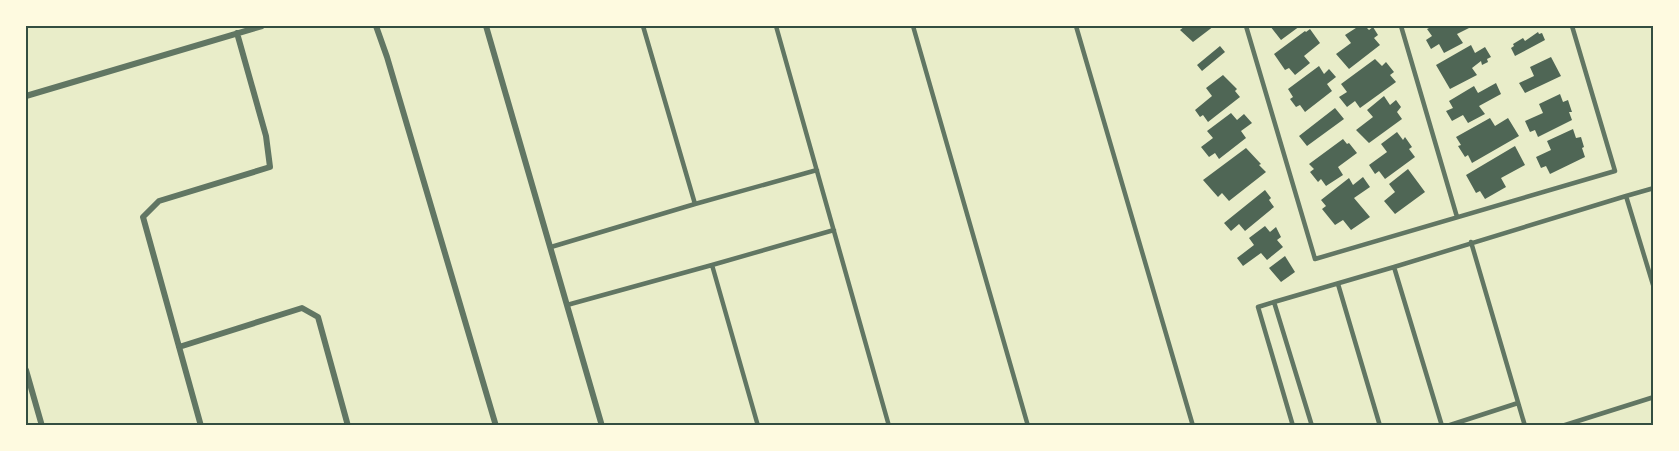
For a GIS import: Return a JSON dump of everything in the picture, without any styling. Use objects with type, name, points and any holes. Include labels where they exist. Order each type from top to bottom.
[{"type":"street","points":[[26,96],[262,26]]},
{"type":"street","points":[[376,26],[496,426]]},
{"type":"street","points":[[486,26],[602,426]]},
{"type":"street","points":[[201,426],[142,217],[159,201],[270,166],[266,136],[237,33]]},
{"type":"street","points":[[179,347],[302,308],[318,317],[348,426]]},
{"type":"street","points":[[26,370],[42,426]]},
{"type":"lane","points":[[643,26],[696,204]]},
{"type":"lane","points":[[776,26],[889,426]]},
{"type":"lane","points":[[913,26],[1028,426]]},
{"type":"lane","points":[[1077,26],[1193,426]]},
{"type":"lane","points":[[1246,26],[1315,259],[1615,171],[1572,26]]},
{"type":"lane","points":[[1401,26],[1457,217]]},
{"type":"lane","points":[[550,247],[817,171]]},
{"type":"lane","points":[[1293,426],[1258,307],[1653,188]]},
{"type":"lane","points":[[1626,195],[1653,288]]},
{"type":"lane","points":[[567,306],[834,230]]},
{"type":"lane","points":[[1471,242],[1525,426]]},
{"type":"lane","points":[[712,265],[758,426]]},
{"type":"lane","points":[[1394,267],[1442,426]]},
{"type":"lane","points":[[1338,284],[1380,426]]},
{"type":"lane","points":[[1274,302],[1312,426]]},
{"type":"lane","points":[[1562,426],[1653,397]]},
{"type":"lane","points":[[1447,426],[1518,403]]},
{"type":"building","points":[[1185,26],[1214,26],[1193,42],[1180,30]]},
{"type":"building","points":[[1270,26],[1300,26],[1281,40]]},
{"type":"building","points":[[1359,26],[1365,26],[1369,30],[1373,27],[1378,35],[1374,38],[1380,45],[1349,69],[1336,54],[1351,43],[1345,35]]},
{"type":"building","points":[[1433,26],[1473,26],[1457,34],[1463,43],[1444,53],[1439,44],[1431,49],[1426,40],[1432,36],[1427,29]]},
{"type":"building","points":[[1310,29],[1320,43],[1304,56],[1310,63],[1295,75],[1289,68],[1285,70],[1274,54]]},
{"type":"building","points":[[1538,32],[1542,33],[1545,40],[1515,56],[1511,48],[1513,44],[1523,38],[1525,41]]},
{"type":"building","points":[[1471,45],[1475,53],[1485,47],[1491,57],[1487,59],[1488,62],[1482,65],[1481,61],[1472,68],[1477,75],[1450,89],[1436,65]]},
{"type":"building","points":[[1220,46],[1225,52],[1202,71],[1197,65]]},
{"type":"building","points":[[1551,57],[1561,76],[1525,93],[1519,83],[1534,76],[1530,67]]},
{"type":"building","points":[[1375,59],[1382,66],[1386,62],[1394,72],[1390,75],[1396,82],[1360,108],[1355,101],[1347,107],[1339,97],[1347,92],[1341,84]]},
{"type":"building","points":[[1319,66],[1324,74],[1329,69],[1336,77],[1327,84],[1332,91],[1305,112],[1300,105],[1296,107],[1290,99],[1293,97],[1288,89]]},
{"type":"building","points":[[1223,75],[1237,89],[1235,91],[1240,97],[1208,122],[1195,110],[1212,96],[1206,88]]},
{"type":"building","points":[[1496,83],[1501,94],[1479,106],[1485,114],[1468,123],[1463,115],[1452,121],[1446,111],[1453,108],[1449,101],[1474,86],[1478,93]]},
{"type":"building","points":[[1560,94],[1563,102],[1568,100],[1572,120],[1538,137],[1535,130],[1530,132],[1525,121],[1543,113],[1539,104]]},
{"type":"building","points":[[1384,96],[1390,105],[1396,100],[1401,107],[1397,112],[1402,119],[1369,143],[1356,130],[1373,117],[1367,110]]},
{"type":"building","points":[[1335,108],[1344,119],[1307,146],[1299,136]]},
{"type":"building","points":[[1231,113],[1237,120],[1244,114],[1252,123],[1241,131],[1246,138],[1219,159],[1215,153],[1209,157],[1201,147],[1213,138],[1207,131]]},
{"type":"building","points":[[1490,118],[1495,126],[1508,118],[1519,136],[1472,163],[1468,155],[1465,157],[1458,146],[1461,145],[1456,137]]},
{"type":"building","points":[[1573,129],[1576,138],[1581,137],[1585,157],[1550,174],[1546,166],[1541,168],[1536,157],[1551,150],[1547,141]]},
{"type":"building","points":[[1397,132],[1403,140],[1405,137],[1415,157],[1385,179],[1379,171],[1375,174],[1369,165],[1387,152],[1381,144]]},
{"type":"building","points":[[1343,139],[1357,153],[1338,167],[1343,175],[1326,186],[1321,179],[1318,182],[1310,172],[1314,169],[1309,164]]},
{"type":"building","points":[[1515,146],[1525,165],[1501,178],[1506,187],[1485,199],[1480,191],[1476,193],[1466,175]]},
{"type":"building","points":[[1246,148],[1266,172],[1229,201],[1222,193],[1218,197],[1203,180]]},
{"type":"building","points":[[1408,169],[1425,192],[1395,214],[1384,201],[1395,192],[1389,184]]},
{"type":"building","points":[[1363,177],[1370,187],[1354,198],[1370,217],[1351,230],[1343,220],[1335,225],[1322,209],[1326,206],[1321,200],[1349,178],[1353,185]]},
{"type":"building","points":[[1265,190],[1274,207],[1245,231],[1239,224],[1231,231],[1224,223]]},
{"type":"building","points":[[1265,226],[1270,232],[1276,227],[1281,237],[1277,240],[1283,247],[1267,260],[1261,253],[1243,266],[1237,258],[1254,245],[1249,238]]},
{"type":"building","points":[[1285,256],[1295,272],[1281,282],[1269,268]]}]
